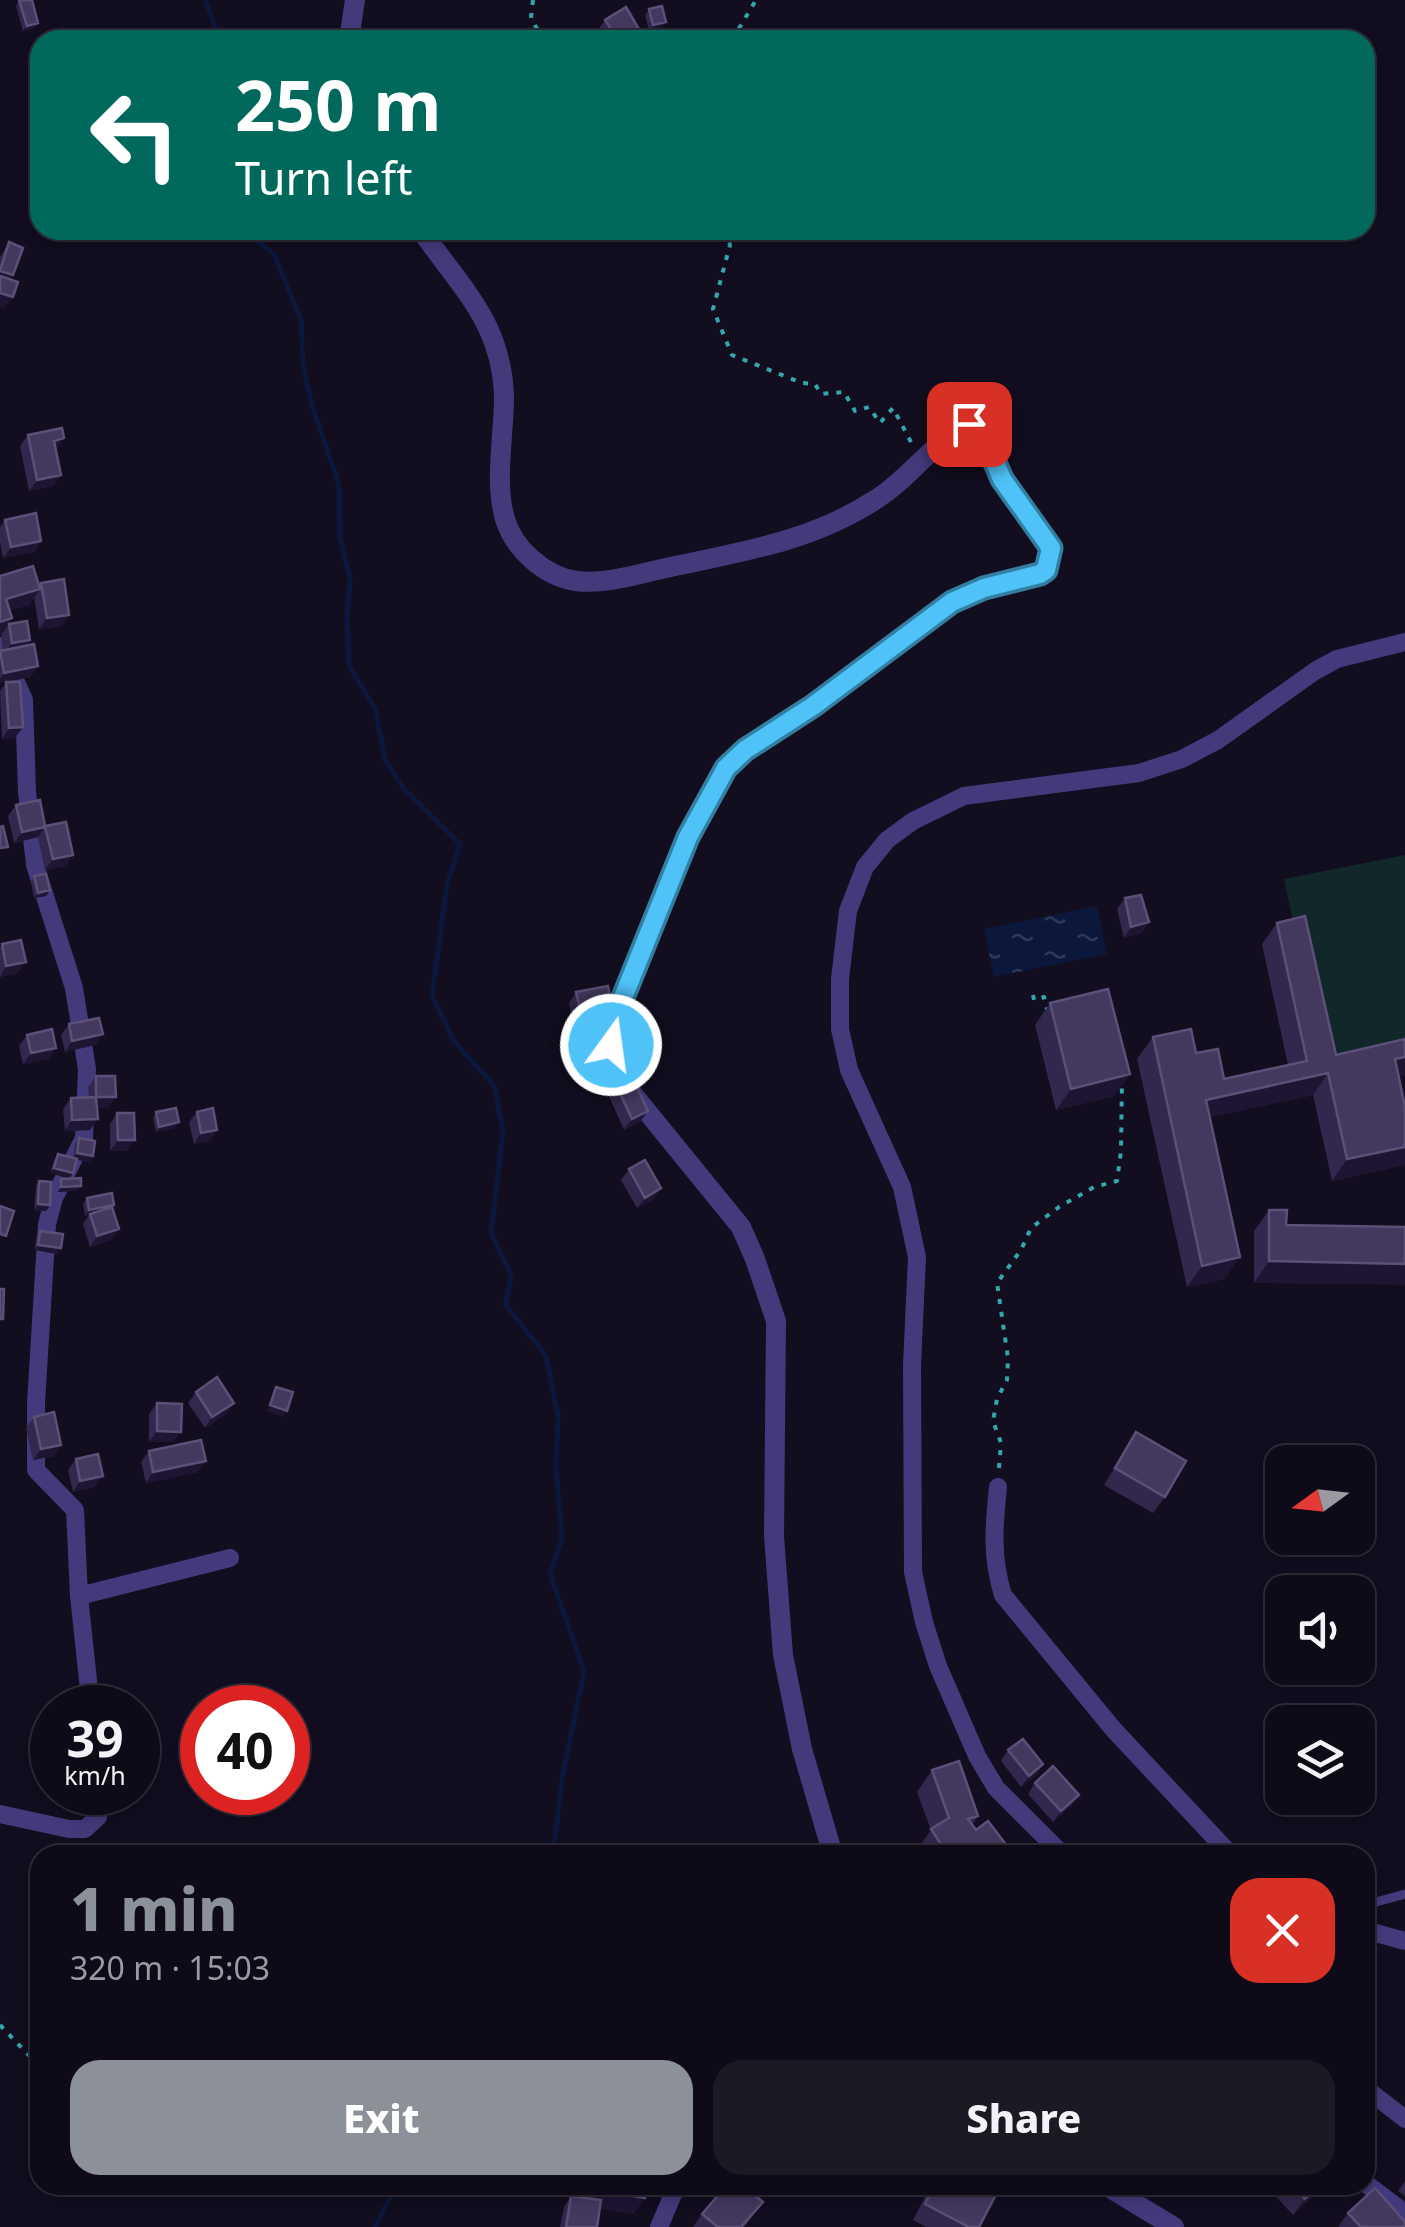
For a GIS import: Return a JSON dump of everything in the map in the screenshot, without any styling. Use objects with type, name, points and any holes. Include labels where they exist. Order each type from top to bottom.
[{"type":"street","points":[[350,30],[354,0]]},
{"type":"street","points":[[428,240],[480,309],[493,334],[504,397],[504,517],[514,541],[551,572],[576,581],[613,579],[778,545],[842,519],[877,499],[936,444],[969,424],[977,426],[1002,479],[1051,548],[1050,562],[1040,574],[984,588],[952,602],[813,706],[745,750],[726,768],[688,837],[620,1005],[611,1045],[623,1082],[740,1228],[755,1258],[776,1321],[774,1536],[783,1655],[802,1749],[830,1845]]},
{"type":"street","points":[[1053,1845],[996,1788],[976,1756],[924,1622],[914,1572],[912,1365],[917,1256],[902,1188],[848,1070],[840,1029],[840,979],[848,910],[865,867],[886,840],[947,804],[964,796],[1139,773],[1182,759],[1218,740],[1326,665],[1358,652],[1405,642]]},
{"type":"street","points":[[0,646],[24,700],[35,865],[74,988],[88,1069],[84,1138],[54,1198],[47,1224],[36,1402],[36,1470],[75,1510],[78,1596],[88,1685]]},
{"type":"street","points":[[998,1486],[992,1539],[995,1570],[1003,1594],[1114,1730],[1222,1845]]},
{"type":"street","points":[[78,1596],[230,1558]]},
{"type":"street","points":[[0,1814],[69,1829],[85,1829],[98,1815]]},
{"type":"street","points":[[1375,1933],[1405,1941]]},
{"type":"street","points":[[1375,2096],[1405,2119]]},
{"type":"street","points":[[1375,2192],[1405,2214]]},
{"type":"street","points":[[659,2227],[673,2195]]},
{"type":"street","points":[[1121,2195],[1174,2227]]},
{"type":"lane","points":[[1375,1903],[1405,1894]]},
{"type":"path","points":[[533,0],[531,18],[538,30]]},
{"type":"path","points":[[738,30],[756,0]]},
{"type":"path","points":[[729,240],[713,309],[732,355],[802,383],[816,384],[821,394],[844,392],[855,410],[869,407],[880,422],[893,408],[922,461]]},
{"type":"path","points":[[1032,995],[1034,1000],[1044,997],[1048,1014]]},
{"type":"path","points":[[998,1486],[1001,1443],[993,1421],[997,1400],[1007,1380],[1008,1358],[997,1284],[1031,1228],[1058,1206],[1094,1187],[1116,1181],[1121,1152],[1122,1078]]},
{"type":"path","points":[[0,2025],[30,2057]]},
{"type":"green space","points":[[1405,855],[1405,1051],[1324,1066],[1284,879]]},
{"type":"water","points":[[1097,906],[1107,954],[994,977],[984,929]]},
{"type":"building","points":[[19,0],[32,0],[38,23],[27,26]]},
{"type":"building","points":[[662,6],[666,22],[653,25],[649,9]]},
{"type":"building","points":[[626,7],[639,29],[612,30],[605,20]]},
{"type":"building","points":[[9,242],[23,248],[13,275],[0,271]]},
{"type":"building","points":[[0,276],[18,282],[13,297],[0,293]]},
{"type":"building","points":[[62,428],[64,438],[54,441],[61,475],[37,480],[28,435]]},
{"type":"building","points":[[36,513],[41,541],[11,547],[5,520]]},
{"type":"building","points":[[33,566],[40,589],[6,599],[12,618],[0,622],[0,576]]},
{"type":"building","points":[[64,579],[69,615],[47,618],[41,583]]},
{"type":"building","points":[[27,621],[30,640],[12,643],[9,624]]},
{"type":"building","points":[[34,644],[38,666],[4,673],[0,651]]},
{"type":"building","points":[[6,682],[20,682],[23,727],[9,728]]},
{"type":"building","points":[[40,800],[45,826],[66,822],[73,855],[53,859],[45,827],[22,832],[16,805]]},
{"type":"building","points":[[3,826],[8,847],[0,848],[0,827]]},
{"type":"building","points":[[46,874],[50,890],[38,893],[34,876]]},
{"type":"building","points":[[1141,895],[1149,922],[1131,927],[1125,898]]},
{"type":"building","points":[[1305,916],[1336,1055],[1405,1039],[1405,1057],[1395,1059],[1405,1107],[1405,1147],[1347,1159],[1328,1073],[1206,1100],[1240,1257],[1202,1266],[1153,1037],[1191,1029],[1196,1053],[1218,1049],[1224,1079],[1307,1061],[1277,923]]},
{"type":"building","points":[[21,940],[26,962],[6,966],[2,944]]},
{"type":"building","points":[[608,986],[620,1045],[606,1048],[599,1013],[582,1017],[576,992]]},
{"type":"building","points":[[1108,989],[1130,1074],[1071,1089],[1050,1003]]},
{"type":"building","points":[[99,1018],[103,1034],[72,1041],[69,1024]]},
{"type":"building","points":[[52,1029],[56,1048],[31,1053],[27,1035]]},
{"type":"building","points":[[627,1066],[648,1111],[632,1119],[611,1074]]},
{"type":"building","points":[[96,1076],[115,1076],[116,1097],[96,1097]]},
{"type":"building","points":[[96,1097],[98,1119],[72,1120],[71,1098]]},
{"type":"building","points":[[176,1108],[179,1122],[159,1127],[156,1112]]},
{"type":"building","points":[[213,1108],[217,1130],[201,1133],[197,1112]]},
{"type":"building","points":[[117,1113],[134,1113],[135,1140],[118,1140]]},
{"type":"building","points":[[79,1138],[95,1141],[93,1156],[77,1153]]},
{"type":"building","points":[[58,1154],[77,1159],[73,1173],[54,1168]]},
{"type":"building","points":[[645,1160],[661,1188],[645,1198],[629,1169]]},
{"type":"building","points":[[81,1178],[81,1186],[61,1187],[61,1179]]},
{"type":"building","points":[[39,1181],[51,1182],[50,1205],[38,1204]]},
{"type":"building","points":[[112,1193],[114,1205],[89,1210],[87,1198]]},
{"type":"building","points":[[0,1206],[14,1211],[6,1236],[0,1234]]},
{"type":"building","points":[[112,1207],[119,1229],[97,1236],[90,1214]]},
{"type":"building","points":[[1269,1210],[1287,1210],[1286,1225],[1405,1227],[1405,1264],[1269,1261]]},
{"type":"building","points":[[40,1231],[63,1234],[61,1248],[38,1245]]},
{"type":"building","points":[[0,1289],[4,1289],[3,1319],[0,1319]]},
{"type":"building","points":[[217,1377],[234,1403],[212,1417],[196,1392]]},
{"type":"building","points":[[276,1387],[293,1392],[287,1411],[270,1405]]},
{"type":"building","points":[[157,1403],[182,1404],[181,1432],[157,1431]]},
{"type":"building","points":[[54,1412],[61,1445],[41,1449],[34,1417]]},
{"type":"building","points":[[1136,1432],[1186,1461],[1165,1497],[1115,1468]]},
{"type":"building","points":[[201,1440],[206,1461],[153,1472],[149,1451]]},
{"type":"building","points":[[98,1454],[103,1476],[80,1481],[76,1459]]},
{"type":"building","points":[[1023,1739],[1043,1764],[1029,1776],[1008,1750]]},
{"type":"building","points":[[959,1761],[978,1816],[968,1819],[976,1830],[988,1821],[1006,1845],[941,1845],[931,1829],[949,1818],[932,1770]]},
{"type":"building","points":[[1053,1766],[1079,1795],[1061,1811],[1035,1783]]},
{"type":"building","points":[[1375,2188],[1405,2222],[1405,2227],[1361,2227],[1348,2213],[1367,2195],[1375,2195]]},
{"type":"building","points":[[718,2195],[755,2195],[763,2202],[741,2227],[718,2227],[702,2214]]},
{"type":"building","points":[[929,2195],[996,2195],[979,2227],[969,2227],[925,2204]]},
{"type":"building","points":[[571,2196],[601,2200],[597,2227],[566,2227]]},
{"type":"waterway","points":[[206,2],[216,30]]},
{"type":"waterway","points":[[256,240],[274,254],[301,320],[303,365],[313,409],[339,484],[340,539],[350,577],[349,666],[375,708],[385,760],[403,788],[460,844],[447,885],[432,996],[454,1041],[495,1087],[503,1132],[491,1233],[511,1275],[506,1305],[546,1356],[558,1416],[556,1468],[562,1538],[550,1574],[584,1671],[562,1779],[554,1845]]},
{"type":"waterway","points":[[375,2227],[391,2195]]},
{"type":"route","points":[[611,1045],[620,1005],[688,837],[726,768],[745,750],[788,724],[952,602],[1046,570],[1051,548],[1002,479],[982,432],[969,424]]}]
